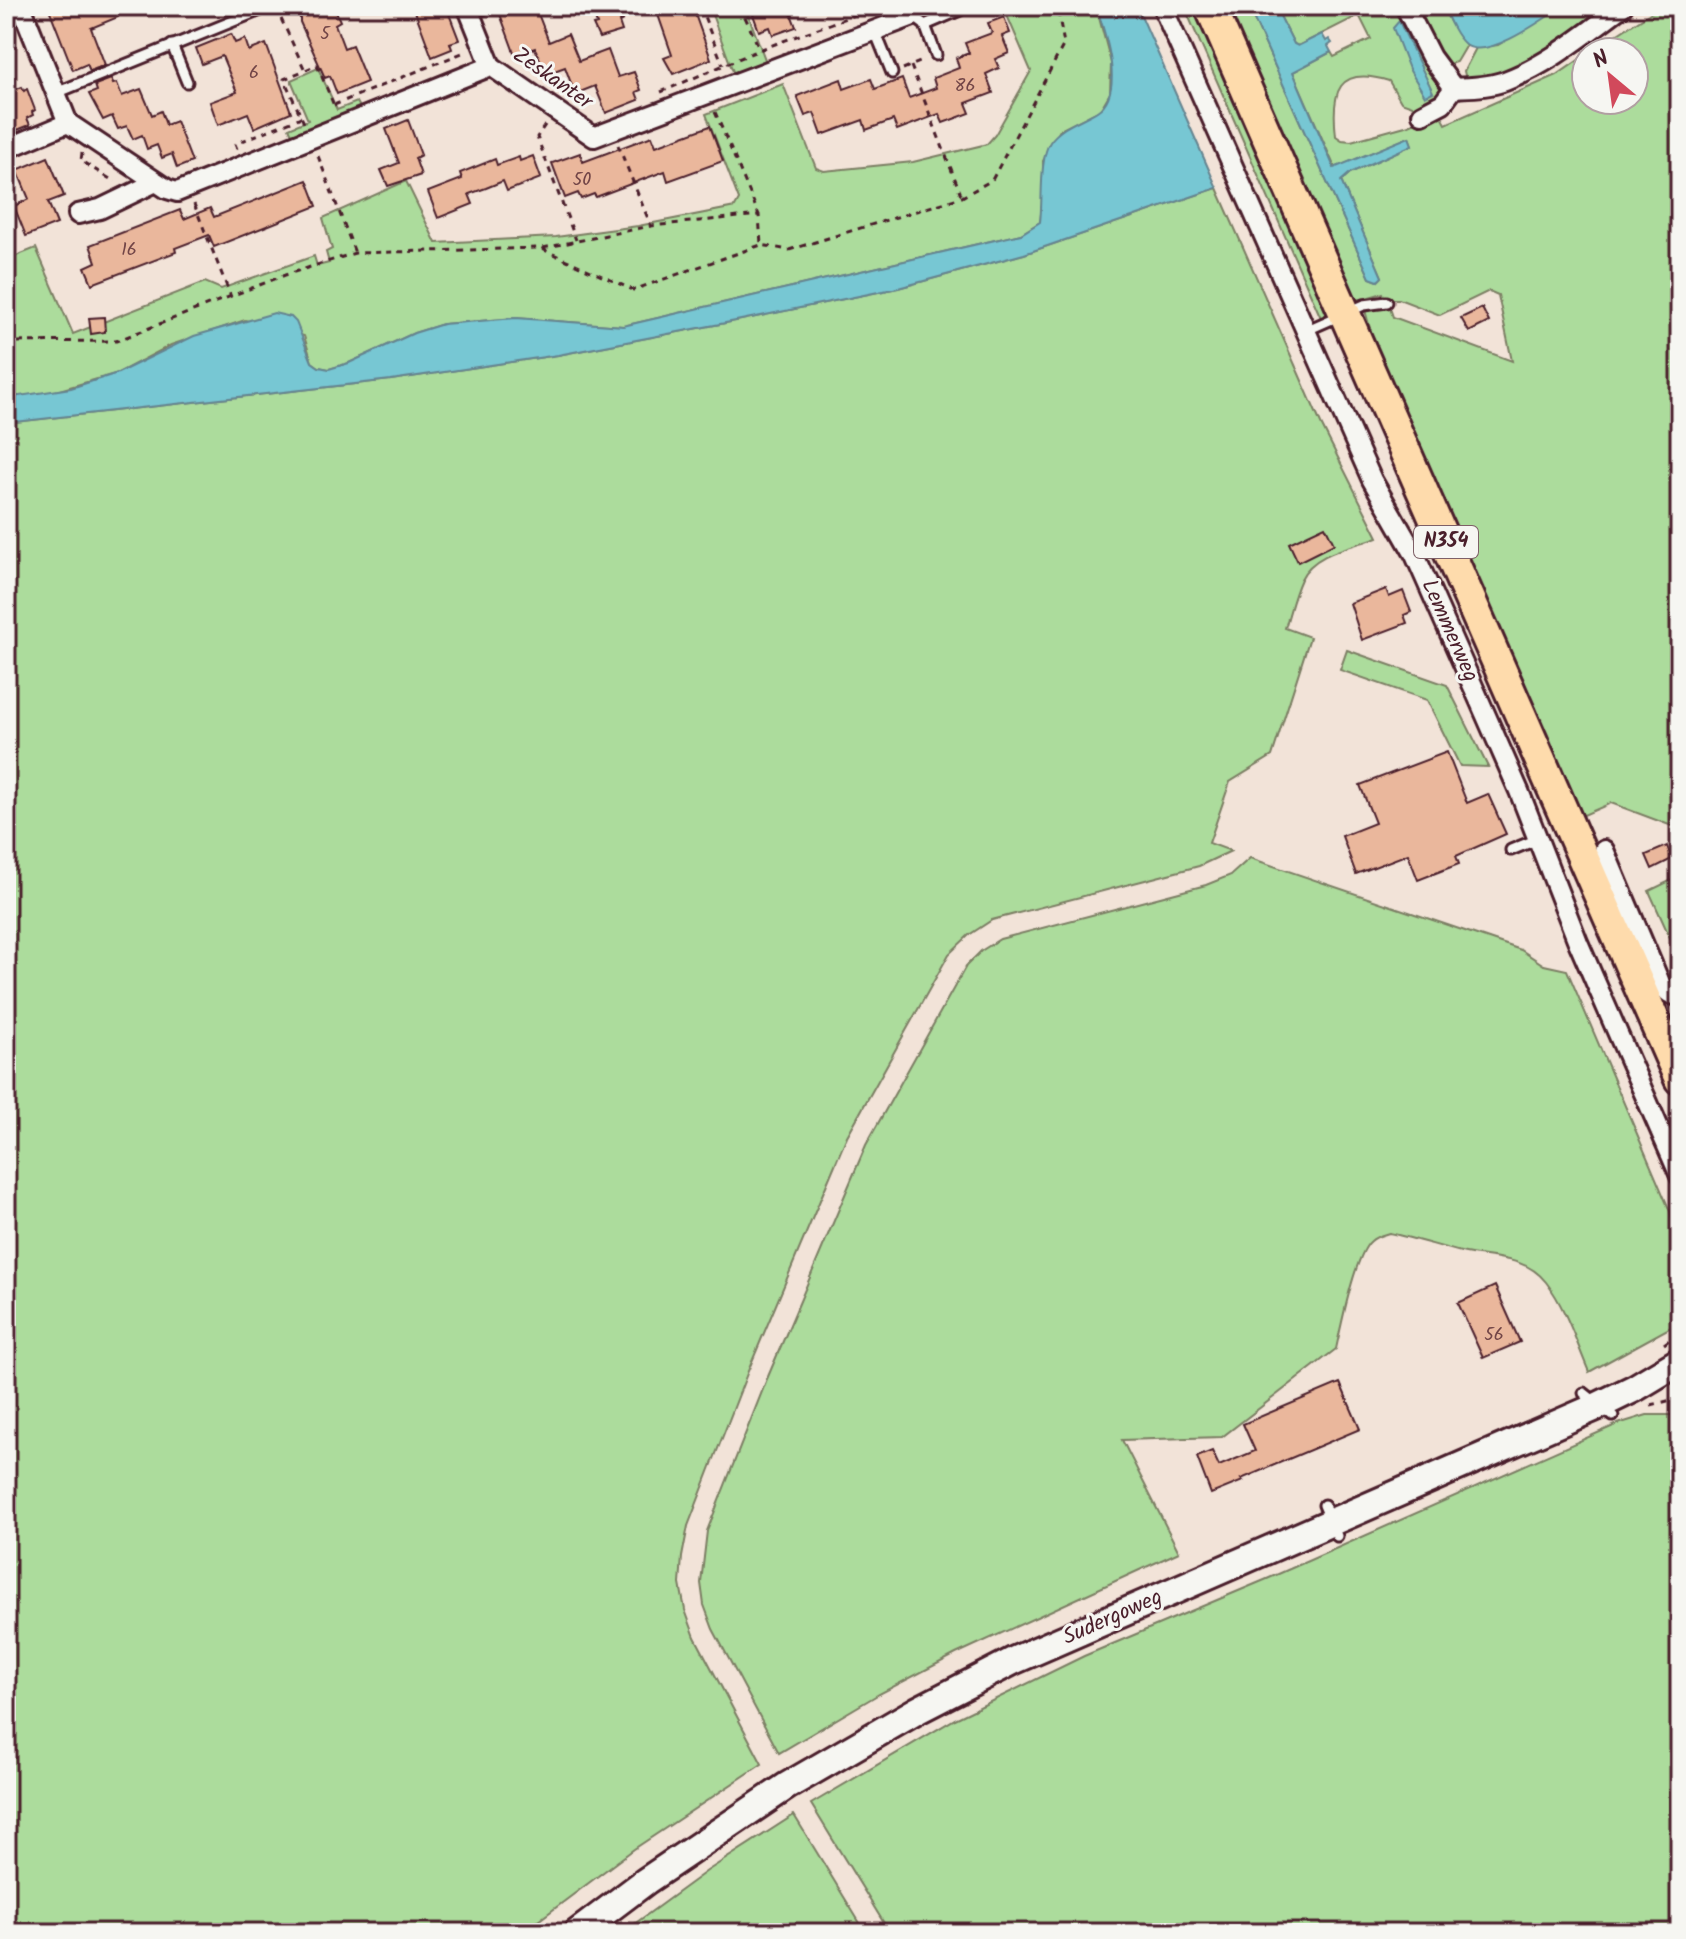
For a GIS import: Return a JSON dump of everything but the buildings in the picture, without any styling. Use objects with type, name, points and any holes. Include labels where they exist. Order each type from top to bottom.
[{"type":"main road","name":"Lemmerweg","points":[[1210,6],[1680,1079]]},
{"type":"street","points":[[21,6],[56,93],[76,128],[156,182],[177,192],[187,188]]},
{"type":"street","name":"Lemmerweg","points":[[1162,6],[1372,480],[1424,575],[1680,1176]]},
{"type":"street","points":[[1405,6],[1431,57],[1454,88]]},
{"type":"street","points":[[1422,114],[1443,103],[1454,88],[1502,82],[1528,71],[1623,6]]},
{"type":"street","points":[[469,10],[491,66]]},
{"type":"street","name":"Zeskanter","points":[[187,188],[491,66],[594,137],[916,16]]},
{"type":"street","points":[[6,149],[76,128]]},
{"type":"street","points":[[78,214],[100,209],[156,182]]},
{"type":"street","points":[[1610,859],[1661,985],[1669,993],[1680,997]]},
{"type":"street","name":"Sudergoweg","points":[[577,1933],[646,1881],[787,1786],[918,1710],[1015,1660],[1599,1404],[1647,1382],[1680,1361]]},
{"type":"lane","points":[[469,10],[491,6]]},
{"type":"lane","points":[[56,93],[263,9]]},
{"type":"lane","points":[[936,55],[916,16],[960,10]]},
{"type":"lane","points":[[875,31],[892,73]]},
{"type":"lane","points":[[172,45],[187,82]]},
{"type":"lane","points":[[1305,331],[1369,303],[1387,302]]},
{"type":"lane","points":[[1511,850],[1539,839]]},
{"type":"path","points":[[275,6],[305,70]]},
{"type":"path","points":[[700,6],[732,87]]},
{"type":"path","points":[[740,6],[769,73]]},
{"type":"path","points":[[668,110],[661,90],[878,6]]},
{"type":"path","points":[[540,248],[633,290],[761,245],[789,250],[962,197],[992,180],[1064,44],[1057,6]]},
{"type":"path","points":[[334,105],[482,45]]},
{"type":"path","points":[[892,73],[936,55]]},
{"type":"path","points":[[342,127],[317,65],[284,79],[355,253]]},
{"type":"path","points":[[911,66],[962,197]]},
{"type":"path","points":[[707,95],[759,215],[761,245]]},
{"type":"path","points":[[556,111],[537,137],[576,240]]},
{"type":"path","points":[[245,166],[235,144],[301,117]]},
{"type":"path","points":[[76,128],[81,161],[132,193]]},
{"type":"path","points":[[612,131],[651,226]]},
{"type":"path","points":[[187,188],[231,297]]},
{"type":"path","points":[[6,342],[116,341],[285,275],[355,253],[540,248],[651,226],[759,215]]},
{"type":"path","points":[[1599,1404],[1680,1398]]},
{"type":"green space","points":[[745,6],[767,65],[735,77],[710,9]]},
{"type":"green space","points":[[1003,6],[1096,6],[1111,63],[1110,93],[1100,110],[1060,130],[1043,161],[1040,222],[1021,234],[623,326],[516,318],[443,324],[329,369],[312,362],[304,336],[245,320],[171,345],[118,373],[49,393],[6,398],[6,260],[36,248],[73,334],[205,282],[221,289],[314,256],[317,266],[329,263],[326,252],[332,249],[323,218],[406,181],[436,243],[556,237],[638,226],[735,207],[739,200],[706,114],[783,84],[816,168],[824,171],[913,162],[987,144],[1031,71]]},
{"type":"green space","points":[[1184,6],[1199,6],[1332,312],[1327,318],[1321,318]]},
{"type":"green space","points":[[1220,6],[1248,6],[1370,278],[1378,281],[1382,277],[1341,181],[1350,173],[1412,145],[1409,137],[1335,168],[1293,72],[1331,52],[1334,57],[1371,39],[1359,15],[1298,46],[1294,44],[1275,6],[1401,6],[1442,85],[1441,94],[1418,108],[1401,102],[1389,81],[1372,77],[1348,80],[1337,95],[1335,120],[1336,136],[1351,141],[1409,125],[1439,111],[1446,124],[1557,75],[1570,66],[1570,116],[1650,116],[1650,36],[1615,36],[1661,6],[1680,6],[1680,829],[1611,803],[1577,818],[1371,349],[1372,336],[1365,310],[1389,305],[1393,317],[1512,361],[1498,295],[1489,291],[1440,315],[1399,299],[1385,299],[1383,293],[1359,300],[1343,286]]},
{"type":"green space","points":[[1411,6],[1443,6],[1466,45],[1456,62],[1446,65]]},
{"type":"green space","points":[[1563,6],[1616,6],[1578,34],[1504,76],[1466,80],[1464,71],[1476,48],[1498,45]]},
{"type":"green space","points":[[318,68],[337,110],[357,102],[362,111],[295,141],[289,128],[308,120],[291,80]]},
{"type":"green space","points":[[1217,188],[1321,424],[1378,537],[1324,556],[1301,579],[1285,628],[1310,637],[1272,756],[1230,782],[1209,843],[1231,851],[1199,866],[992,920],[969,935],[949,954],[847,1136],[748,1371],[688,1526],[682,1557],[680,1584],[695,1637],[762,1764],[634,1849],[522,1933],[6,1933],[6,423],[391,380],[558,355],[741,320],[898,288],[1024,254]]},
{"type":"green space","points":[[1347,650],[1447,685],[1488,767],[1460,766],[1427,700],[1340,670]]},
{"type":"green space","points":[[1250,858],[1521,950],[1544,965],[1567,970],[1670,1211],[1679,1244],[1672,1285],[1675,1325],[1589,1372],[1559,1303],[1538,1273],[1518,1262],[1461,1252],[1389,1233],[1377,1237],[1365,1248],[1359,1260],[1336,1349],[1222,1437],[1122,1440],[1179,1552],[956,1654],[879,1694],[779,1753],[713,1629],[704,1605],[701,1583],[707,1531],[767,1379],[866,1145],[966,966],[981,951],[1000,939],[1206,885],[1231,875]]},
{"type":"green space","points":[[1680,876],[1680,960],[1649,891]]},
{"type":"green space","points":[[1647,1415],[1680,1415],[1680,1933],[890,1933],[811,1804],[955,1719],[1084,1656],[1618,1424]]},
{"type":"green space","points":[[794,1815],[866,1933],[622,1933],[707,1871]]},
{"type":"water","points":[[1096,6],[1137,6],[1217,188],[1024,254],[898,288],[741,320],[558,355],[391,380],[6,423],[6,398],[71,388],[118,373],[194,336],[274,313],[291,317],[296,322],[312,362],[329,369],[443,324],[516,318],[623,326],[1021,234],[1040,222],[1043,169],[1050,142],[1065,128],[1097,111],[1106,102],[1110,91],[1111,62]]},
{"type":"water","points":[[1248,6],[1275,6],[1294,44],[1298,46],[1322,34],[1326,41],[1329,39],[1332,43],[1328,46],[1331,52],[1293,72],[1334,168],[1409,137],[1412,145],[1350,173],[1341,181],[1382,277],[1378,281],[1370,278]]},
{"type":"water","points":[[1443,6],[1563,6],[1516,36],[1501,43],[1475,48],[1458,37]]},
{"type":"water","points":[[1399,21],[1433,92],[1425,96],[1409,69],[1393,28]]}]
